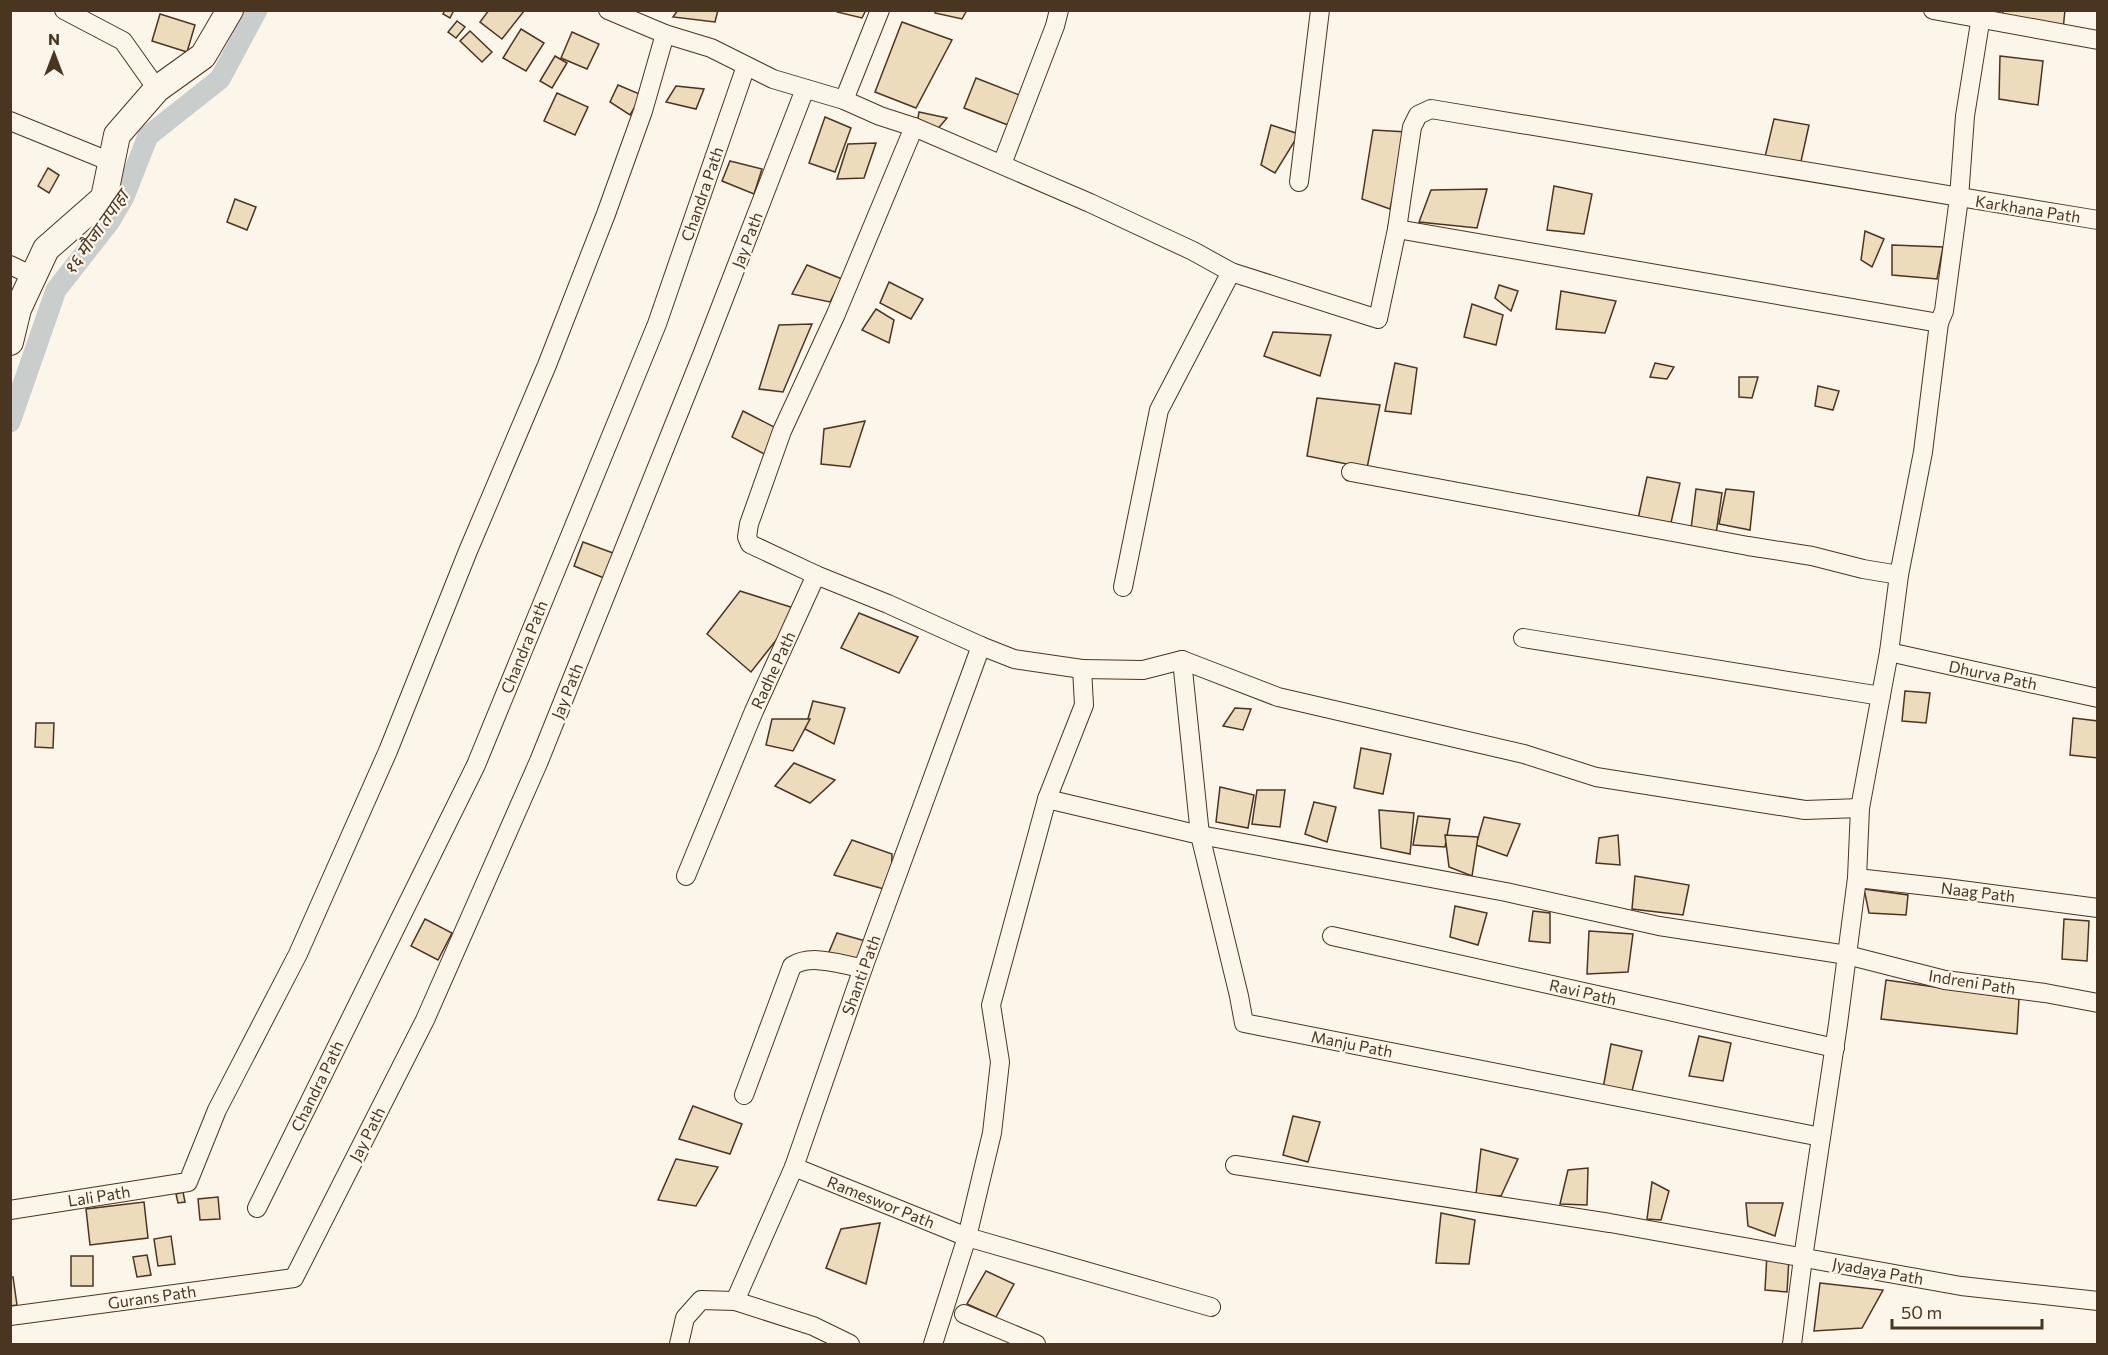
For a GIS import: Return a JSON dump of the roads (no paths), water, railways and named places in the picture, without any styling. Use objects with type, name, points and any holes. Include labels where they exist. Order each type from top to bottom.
[{"type":"street","points":[[64,10],[123,41],[157,89]]},
{"type":"street","points":[[10,342],[18,309],[45,249],[104,198],[117,135],[157,89],[203,56],[230,10]]},
{"type":"street","points":[[608,10],[665,34],[711,48],[773,79],[844,100],[1002,164],[1193,251],[1231,272],[1159,410],[1123,588]]},
{"type":"street","points":[[844,100],[880,10]]},
{"type":"street","points":[[1002,164],[1055,26],[1059,10]]},
{"type":"street","points":[[1299,182],[1320,10]]},
{"type":"street","points":[[1933,10],[1981,15],[2097,40]]},
{"type":"street","points":[[1792,1344],[1857,878],[1860,808],[1889,652],[1899,575],[1923,452],[1939,323],[1944,311],[1959,198],[1965,116],[1981,15]]},
{"type":"street","name":"Lali Path","points":[[10,1210],[188,1182],[217,1110],[298,954],[388,751],[606,214],[643,111],[665,34]]},
{"type":"street","name":"Chandra Path","points":[[257,1208],[476,765],[657,324],[746,66]]},
{"type":"street","name":"Jay Path","points":[[294,1278],[425,1020],[539,761],[698,366],[805,89]]},
{"type":"street","name":"Karkhana Path","points":[[1231,272],[1378,319],[1397,229],[1412,127],[1418,115],[1431,109],[2097,220]]},
{"type":"street","points":[[10,122],[111,162]]},
{"type":"street","points":[[914,127],[836,314],[782,431],[749,524],[747,537],[750,544],[816,575],[1014,659],[1082,669],[1143,670],[1182,660],[1278,697],[1524,754],[1596,777],[1805,810],[1860,808]]},
{"type":"street","points":[[1397,229],[1939,323]]},
{"type":"street","points":[[10,265],[33,276]]},
{"type":"street","points":[[1351,472],[1812,556],[1863,569],[1899,575]]},
{"type":"street","name":"Radhe Path","points":[[686,876],[754,711],[816,575]]},
{"type":"street","points":[[1523,638],[1881,696]]},
{"type":"street","name":"Shanti Path","points":[[735,1301],[794,1167],[863,968],[981,646]]},
{"type":"street","name":"Dhurva Path","points":[[1889,652],[2097,698]]},
{"type":"street","name":"Manju Path","points":[[1182,660],[1200,835],[1244,1023],[1821,1137]]},
{"type":"street","points":[[933,1344],[967,1237],[992,1133],[1000,1062],[991,1005],[1047,799],[1084,705],[1082,669]]},
{"type":"street","name":"Indreni Path","points":[[1047,799],[1200,835],[1506,892],[1659,926],[1847,955],[1945,980],[2045,993],[2097,1003]]},
{"type":"street","name":"Naag Path","points":[[1857,878],[2097,908]]},
{"type":"street","name":"Ravi Path","points":[[1332,936],[1835,1048]]},
{"type":"street","points":[[744,1095],[792,966],[801,960],[811,959],[863,968]]},
{"type":"street","name":"Jyadaya Path","points":[[1235,1165],[1610,1223],[1961,1286],[2097,1301]]},
{"type":"street","name":"Rameswor Path","points":[[794,1167],[967,1237],[1211,1307]]},
{"type":"street","name":"Gurans Path","points":[[10,1316],[294,1278]]},
{"type":"street","points":[[679,1344],[685,1318],[701,1300],[735,1301],[813,1326],[850,1344]]},
{"type":"street","points":[[964,1314],[1036,1344]]},
{"type":"waterway","name":"१६ मौजा तपाहा","points":[[10,422],[56,290],[110,221],[124,197],[148,136],[220,79],[257,10]]}]
